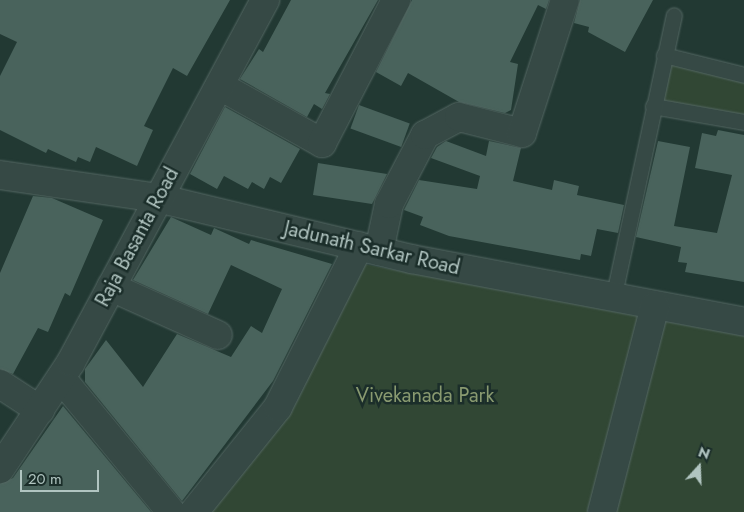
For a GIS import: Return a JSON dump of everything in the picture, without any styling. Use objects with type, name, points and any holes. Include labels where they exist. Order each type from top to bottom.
[{"type":"street","name":"Raja Basanta Road","points":[[0,469],[61,378],[265,0]]},
{"type":"street","points":[[220,86],[322,143],[396,0]]},
{"type":"street","points":[[194,512],[278,406],[369,248],[389,204],[425,135],[460,117],[522,133],[564,0]]},
{"type":"street","name":"Jadunath Sarkar Road","points":[[0,175],[157,198],[369,248],[612,299],[744,322]]},
{"type":"street","points":[[111,286],[218,335]]},
{"type":"street","points":[[602,512],[655,306]]},
{"type":"street","points":[[61,378],[171,512]]},
{"type":"street","points":[[0,384],[40,410]]},
{"type":"lane","points":[[612,299],[674,15]]},
{"type":"lane","points":[[664,55],[744,74]]},
{"type":"lane","points":[[653,106],[744,122]]},
{"type":"green space","points":[[669,60],[744,78],[744,116],[660,100]]},
{"type":"green space","name":"Vivekanada Park","points":[[363,264],[744,336],[744,512],[194,512]]},
{"type":"building","points":[[0,0],[230,0],[187,76],[173,68],[144,126],[153,130],[137,166],[96,147],[90,162],[78,157],[76,162],[48,149],[46,153],[0,130],[0,76],[17,42],[0,34]]},
{"type":"building","points":[[291,0],[378,0],[325,93],[330,94],[322,109],[314,104],[307,117],[240,79],[259,49],[263,52]]},
{"type":"building","points":[[412,0],[549,0],[546,9],[538,5],[510,62],[518,64],[511,110],[505,113],[459,102],[408,73],[401,86],[376,72]]},
{"type":"building","points":[[580,0],[653,0],[625,52],[588,32],[589,27],[574,23]]},
{"type":"building","points":[[359,105],[410,123],[401,147],[350,128]]},
{"type":"building","points":[[225,107],[300,149],[281,183],[270,177],[264,189],[252,182],[248,189],[224,176],[217,189],[190,174]]},
{"type":"building","points":[[718,130],[744,135],[744,282],[685,272],[687,263],[678,262],[681,247],[636,237],[658,141],[690,147],[674,226],[717,233],[732,175],[695,168],[702,133],[716,136]]},
{"type":"building","points":[[446,141],[486,156],[489,141],[521,148],[513,181],[552,190],[554,180],[579,186],[577,195],[624,205],[618,233],[597,229],[591,256],[581,254],[580,260],[449,236],[420,225],[423,217],[404,210],[419,180],[477,189],[480,176],[431,158],[437,147]]},
{"type":"building","points":[[318,163],[387,174],[372,204],[313,195]]},
{"type":"building","points":[[33,196],[52,198],[103,220],[70,296],[65,293],[48,332],[38,328],[13,374],[0,369],[0,273]]},
{"type":"building","points":[[171,217],[211,235],[214,228],[249,244],[251,240],[332,264],[273,381],[182,501],[85,382],[85,369],[106,340],[143,387],[177,334],[231,357],[251,326],[262,333],[282,289],[231,265],[208,314],[133,280]]},
{"type":"building","points":[[63,406],[151,512],[0,512],[0,484],[13,478]]}]
